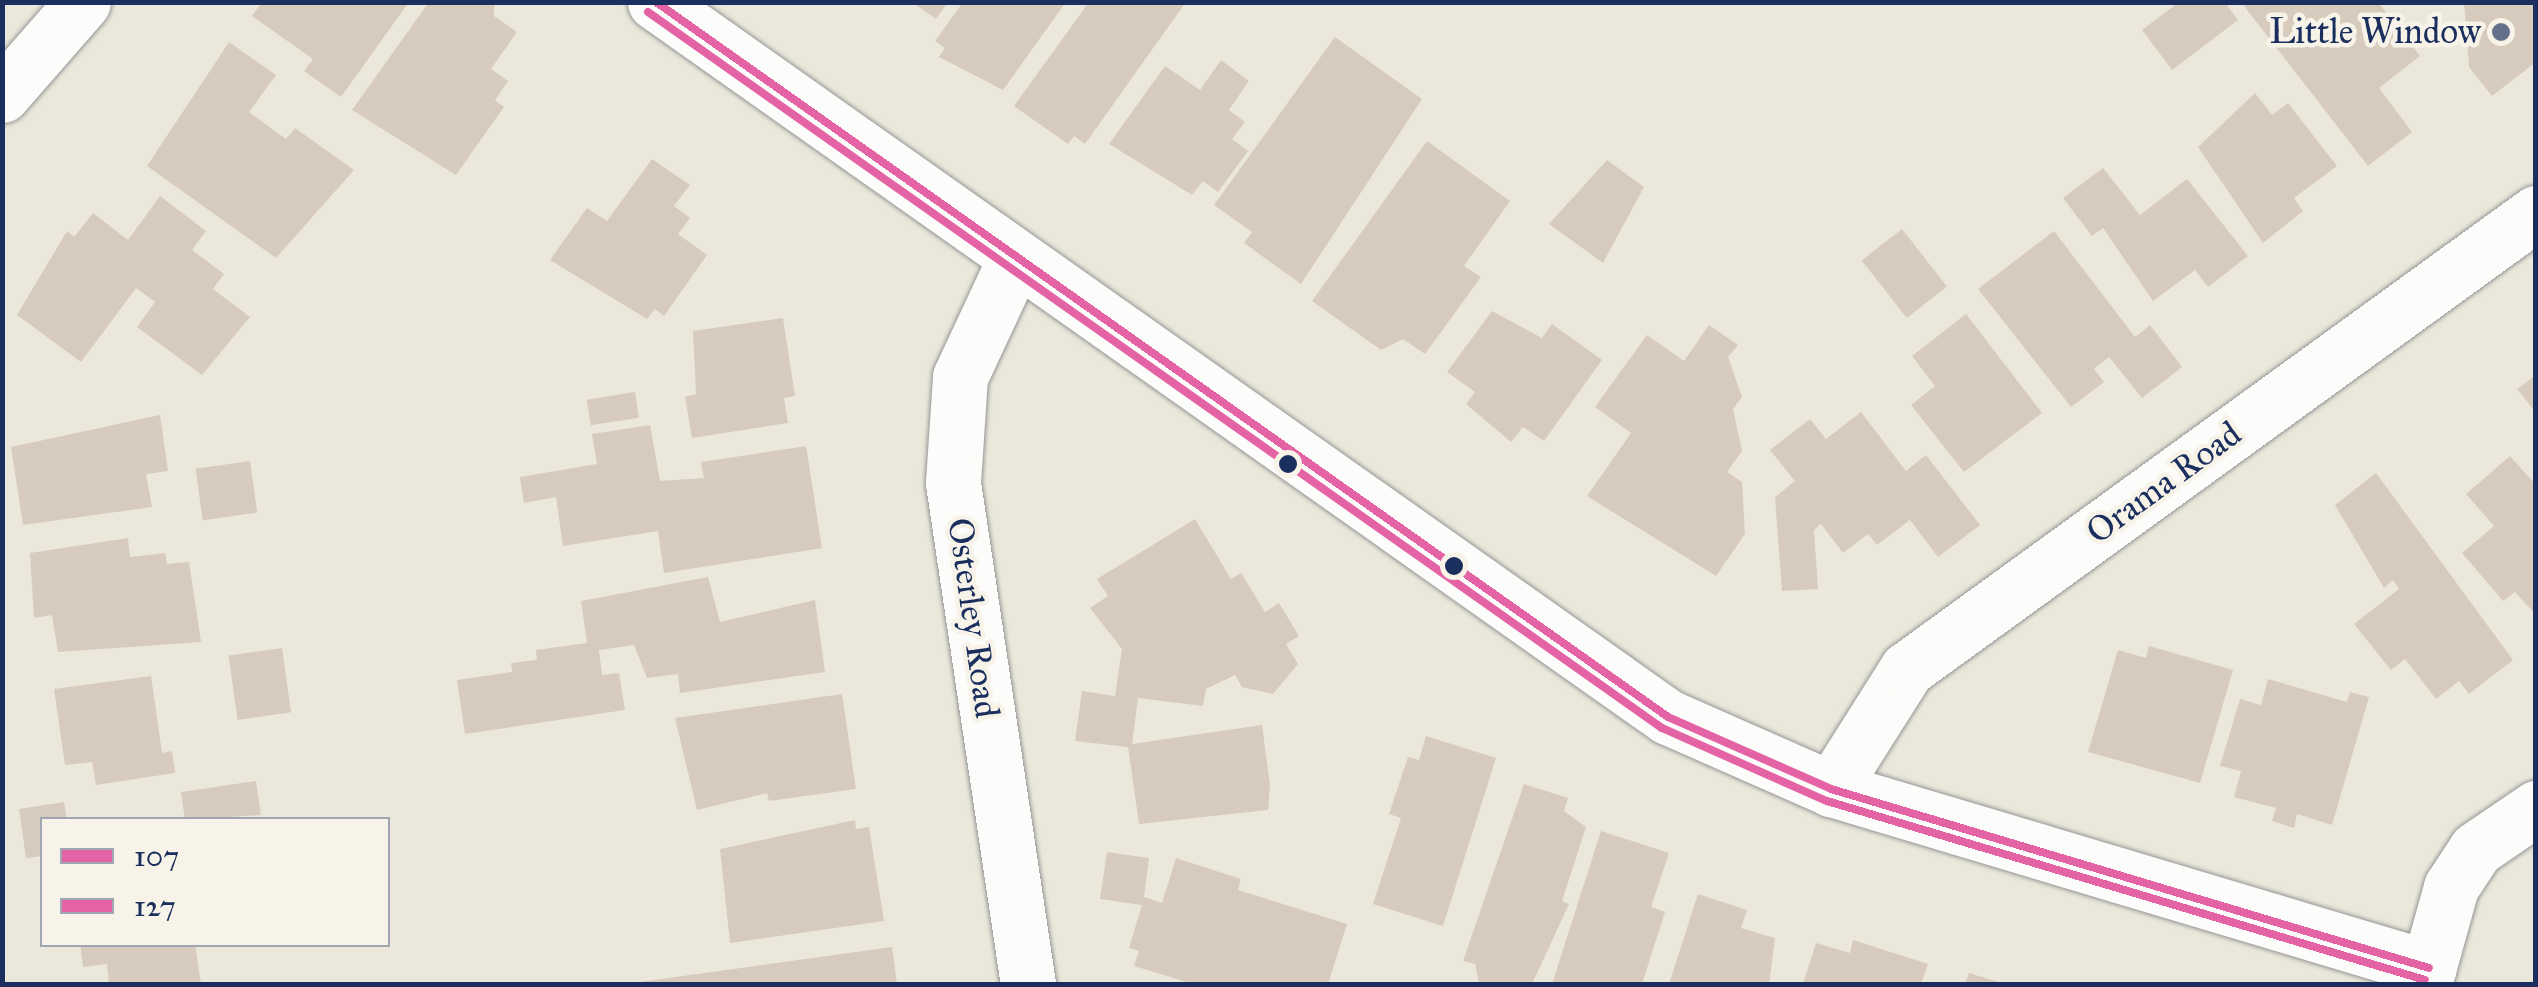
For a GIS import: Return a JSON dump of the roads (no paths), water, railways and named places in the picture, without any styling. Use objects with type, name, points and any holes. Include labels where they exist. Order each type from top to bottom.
[{"type":"street","points":[[2,96],[83,2]]},
{"type":"street","points":[[655,2],[1575,659],[1668,717],[1831,789],[2426,976],[2451,887],[2476,850],[2536,808]]},
{"type":"street","name":"Orama Road","points":[[1831,789],[1907,669],[2536,213]]},
{"type":"street","name":"Osterley Road","points":[[1014,261],[960,377],[953,483],[1028,984]]},
{"type":"place","name":"Little Window","points":[[2501,32]]}]
